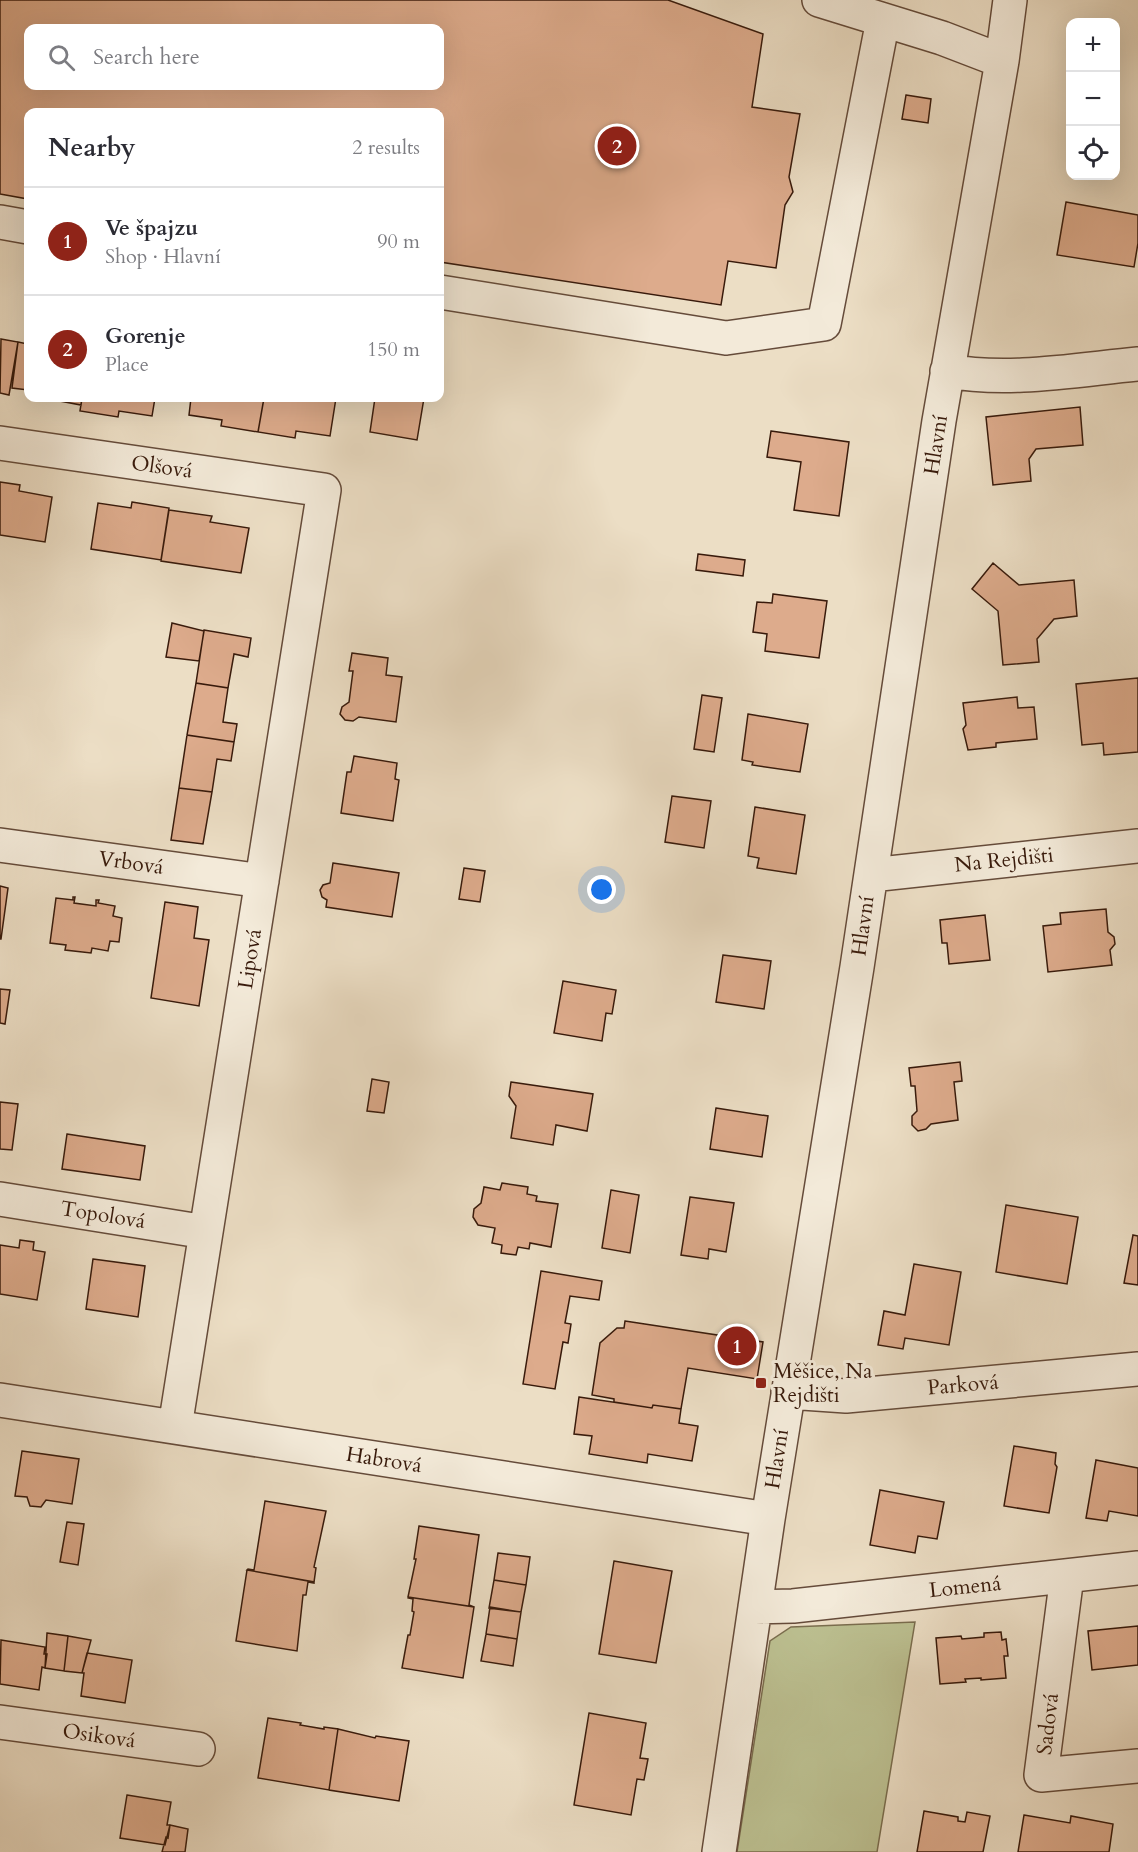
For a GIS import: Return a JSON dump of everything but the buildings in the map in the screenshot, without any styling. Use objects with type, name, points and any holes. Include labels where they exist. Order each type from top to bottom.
[{"type":"street","points":[[819,0],[1002,61]]},
{"type":"street","name":"Hlavní","points":[[719,1852],[768,1519],[871,874],[947,371],[1002,61],[1010,0]]},
{"type":"street","points":[[444,293],[726,338],[824,324],[883,20]]},
{"type":"street","points":[[0,222],[24,226]]},
{"type":"street","points":[[947,371],[974,376],[1032,374],[1138,364]]},
{"type":"street","name":"Olšová","points":[[0,443],[324,490]]},
{"type":"street","name":"Lipová","points":[[176,1427],[324,490]]},
{"type":"street","name":"Vrbová","points":[[0,845],[262,881]]},
{"type":"street","name":"Na Rejdišti","points":[[871,874],[1138,846]]},
{"type":"street","name":"Topolová","points":[[0,1199],[206,1232]]},
{"type":"street","name":"Parková","points":[[788,1392],[846,1396],[1138,1369]]},
{"type":"street","name":"Habrová","points":[[0,1400],[768,1519]]},
{"type":"street","name":"Lomená","points":[[755,1607],[793,1606],[1138,1568]]},
{"type":"street","name":"Sadová","points":[[1067,1576],[1041,1775],[1138,1766]]},
{"type":"street","name":"Osiková","points":[[0,1722],[198,1749]]},
{"type":"green space","points":[[915,1622],[877,1852],[737,1852],[770,1641],[791,1627]]},
{"type":"place","name":"Gorenje","points":[[617,146]]},
{"type":"place","name":"Ve špajzu","points":[[737,1346]]},
{"type":"place","name":"Měšice, Na Rejdišti","points":[[761,1383]]}]
